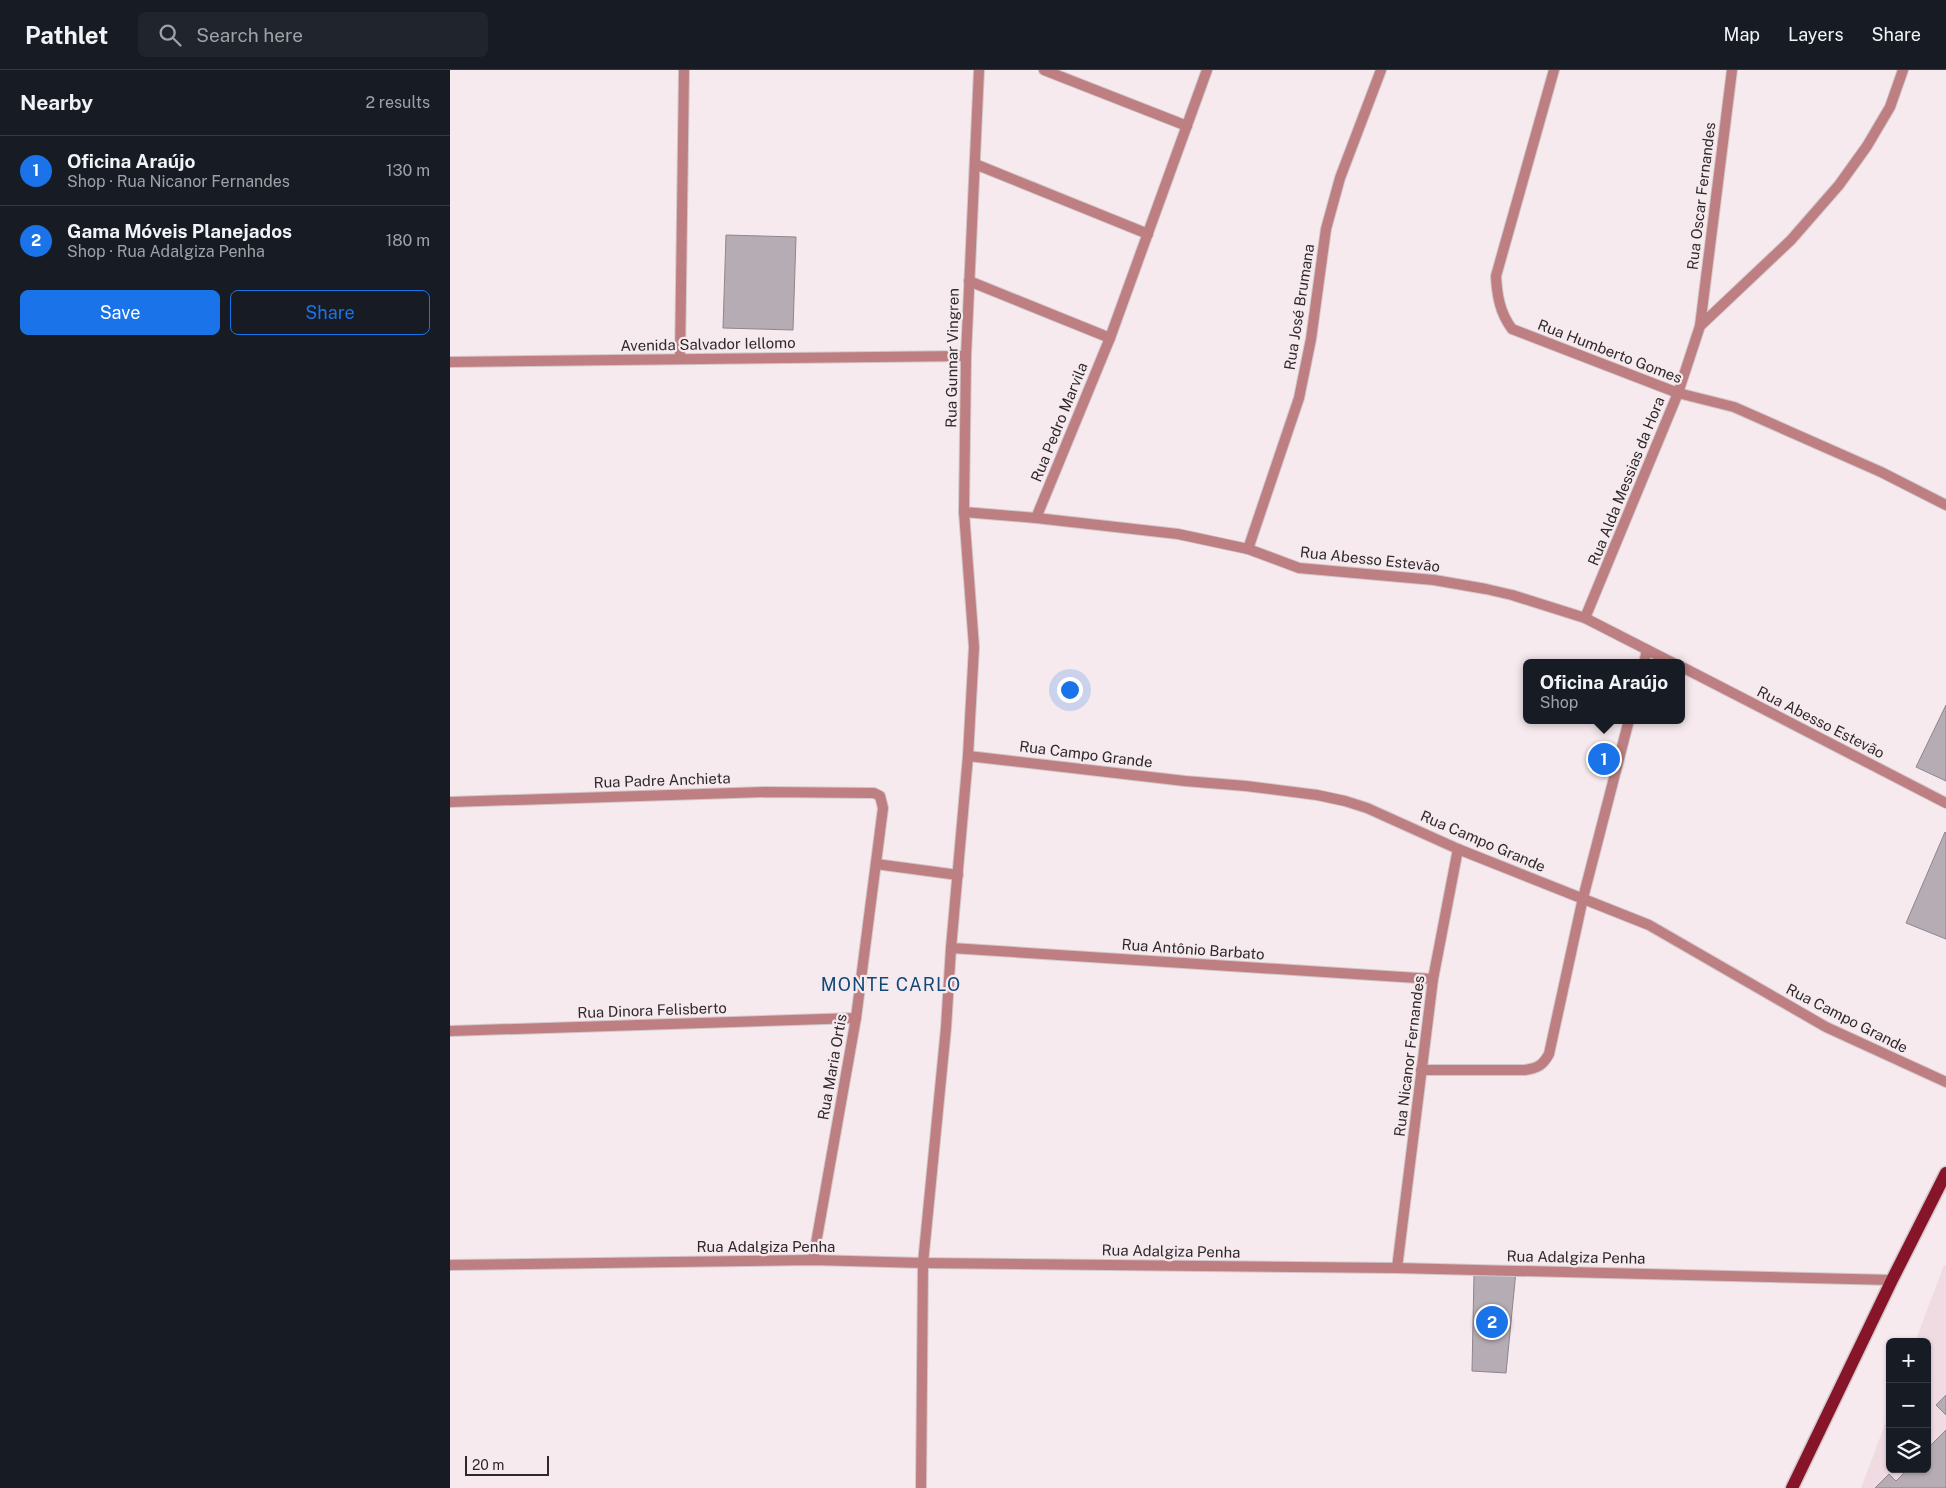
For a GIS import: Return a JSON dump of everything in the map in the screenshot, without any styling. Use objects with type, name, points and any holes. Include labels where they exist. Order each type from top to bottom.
[{"type":"main road","points":[[1792,1488],[1892,1280],[1946,1173]]},
{"type":"street","points":[[680,360],[684,70]]},
{"type":"street","name":"Rua Gunnar Vingren","points":[[922,1488],[923,1263],[946,1028],[968,756],[974,647],[964,512],[966,356],[979,70]]},
{"type":"street","points":[[1044,70],[1187,126]]},
{"type":"street","name":"Rua Pedro Marvila","points":[[1036,518],[1110,338],[1207,70]]},
{"type":"street","name":"Rua José Brumana","points":[[1248,549],[1299,398],[1311,339],[1326,229],[1344,169],[1381,70]]},
{"type":"street","name":"Rua Humberto Gomes","points":[[1554,70],[1496,276],[1499,305],[1504,318],[1512,329],[1678,394],[1734,406],[1881,472],[1946,505]]},
{"type":"street","name":"Rua Oscar Fernandes","points":[[1700,326],[1732,70]]},
{"type":"street","name":"Rua Alda Messias da Hora","points":[[1585,618],[1678,394],[1700,326],[1791,240],[1839,185],[1867,146],[1890,107],[1903,70]]},
{"type":"street","points":[[975,164],[1148,234]]},
{"type":"street","points":[[969,281],[1110,338]]},
{"type":"street","name":"Avenida Salvador Iellomo","points":[[450,362],[966,356]]},
{"type":"street","name":"Rua Abesso Estevão","points":[[964,512],[1178,534],[1248,549],[1299,568],[1434,580],[1486,589],[1512,595],[1585,618],[1665,659]]},
{"type":"street","points":[[1645,659],[1647,650]]},
{"type":"street","name":"Rua Abesso Estevão","points":[[1685,669],[1946,803]]},
{"type":"street","points":[[1421,1070],[1525,1070],[1536,1068],[1543,1064],[1549,1054],[1583,898],[1628,724]]},
{"type":"street","name":"Rua Campo Grande","points":[[968,756],[1185,781],[1246,786],[1345,800],[1458,849],[1649,925],[1826,1027],[1946,1082]]},
{"type":"street","name":"Rua Padre Anchieta","points":[[450,802],[766,792],[874,793]]},
{"type":"street","name":"Rua Maria Ortis","points":[[813,1260],[856,1018],[883,808],[880,796],[874,793]]},
{"type":"street","name":"Rua Nicanor Fernandes","points":[[1397,1268],[1433,979],[1458,849]]},
{"type":"street","points":[[876,864],[958,875]]},
{"type":"street","name":"Rua Antônio Barbato","points":[[951,948],[1433,979]]},
{"type":"street","name":"Rua Dinora Felisberto","points":[[450,1031],[856,1018]]},
{"type":"street","name":"Rua Adalgiza Penha","points":[[450,1265],[813,1260],[1397,1268],[1892,1280]]},
{"type":"shaded area","points":[[1944,1265],[1946,1266],[1946,1488],[1861,1488],[1886,1422],[1886,1473],[1931,1473],[1931,1338],[1917,1338]]},
{"type":"building","points":[[726,235],[796,237],[793,330],[723,328]]},
{"type":"building","points":[[1946,705],[1946,781],[1916,767]]},
{"type":"building","points":[[1946,833],[1946,939],[1906,923]]},
{"type":"building","points":[[1516,1271],[1506,1373],[1472,1371],[1474,1274]]},
{"type":"building","points":[[1946,1395],[1946,1415],[1936,1405]]},
{"type":"building","points":[[1946,1430],[1946,1488],[1875,1488],[1889,1474],[1896,1481],[1904,1473],[1931,1473],[1931,1445]]},
{"type":"place","name":"Oficina Araújo","points":[[1604,759]]},
{"type":"place","name":"Gama Móveis Planejados","points":[[1492,1322]]},
{"type":"district","name":"MONTE CARLO","points":[[891,984]]}]
